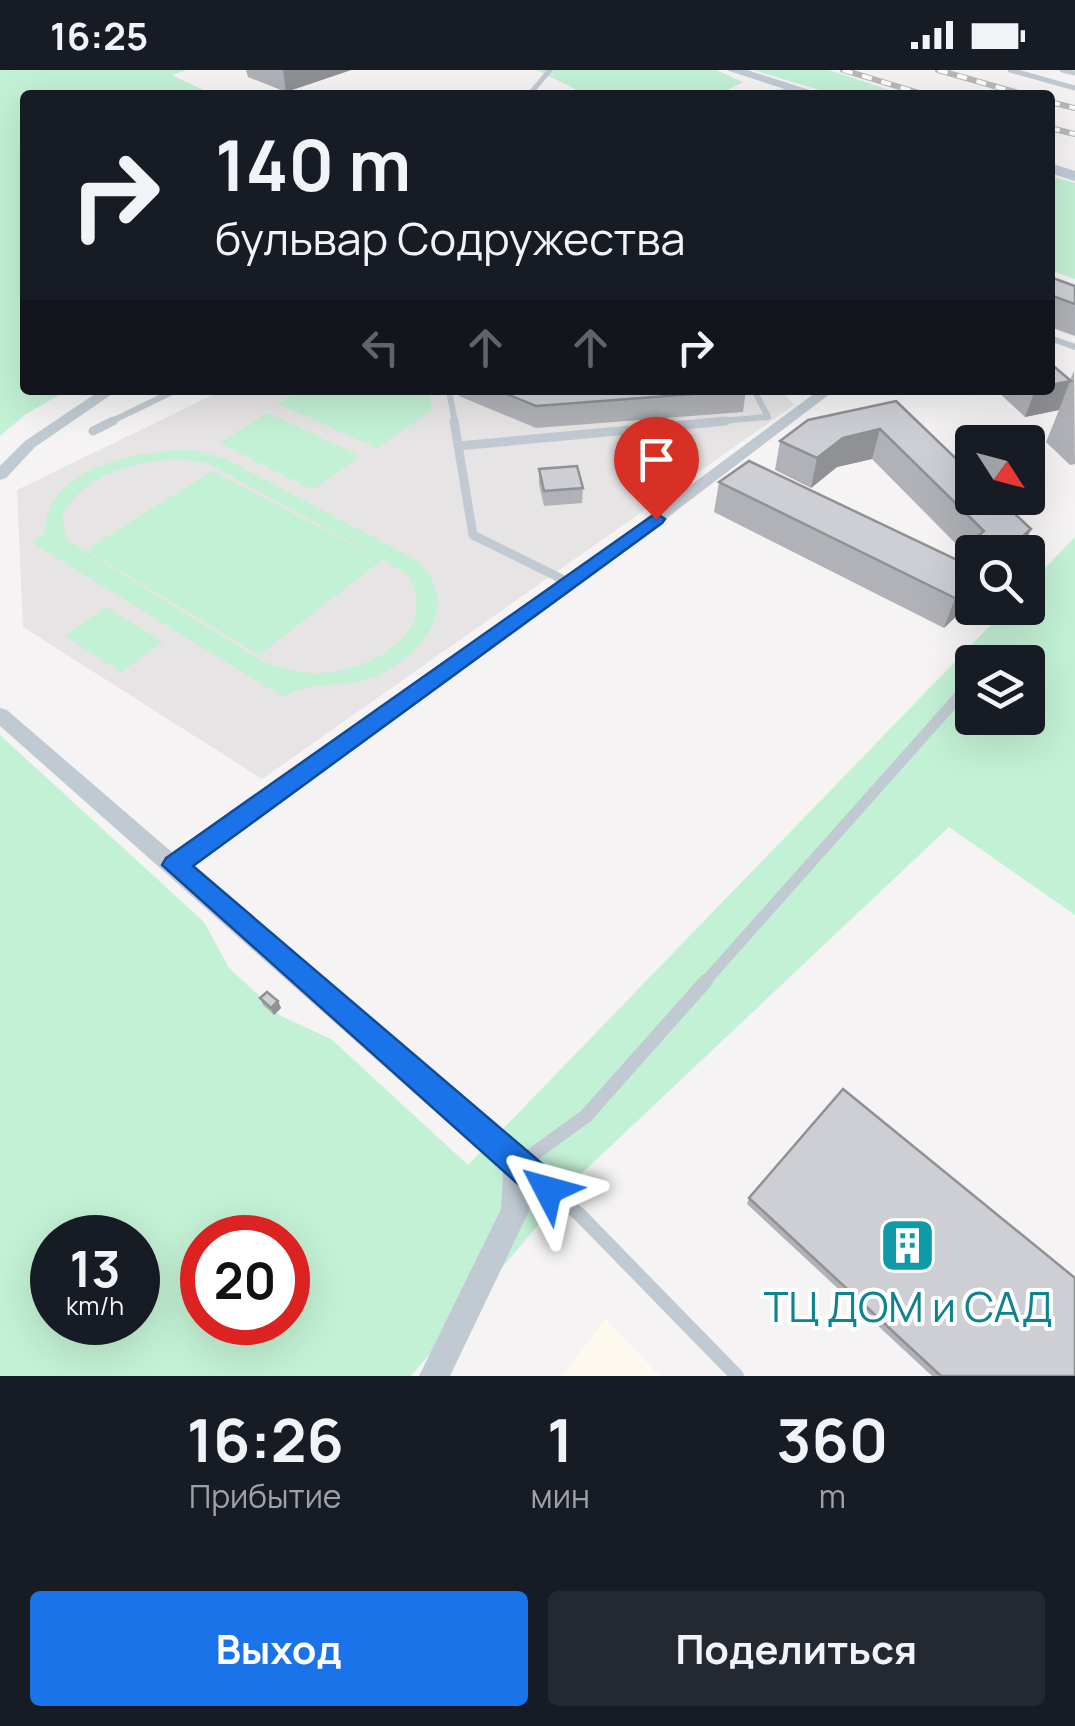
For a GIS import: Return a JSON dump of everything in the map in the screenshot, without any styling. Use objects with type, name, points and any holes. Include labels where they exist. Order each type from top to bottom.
[{"type":"street","points":[[732,70],[800,90]]},
{"type":"street","points":[[732,70],[746,80],[743,90]]},
{"type":"street","points":[[0,475],[43,434],[103,395]]},
{"type":"street","points":[[175,865],[570,583],[821,395]]},
{"type":"street","points":[[0,715],[517,1166],[515,1211],[434,1376]]},
{"type":"lane","points":[[534,90],[550,70]]},
{"type":"lane","points":[[1010,70],[1075,88]]},
{"type":"lane","points":[[1062,70],[1075,74]]},
{"type":"lane","points":[[93,430],[166,395]]},
{"type":"lane","points":[[450,395],[473,535],[570,583]]},
{"type":"lane","points":[[458,446],[768,417],[757,395]]},
{"type":"lane","points":[[736,1376],[580,1214],[517,1166],[586,1116],[955,701]]},
{"type":"shaded area","points":[[213,395],[785,395],[794,405],[262,779],[23,627],[17,490]]},
{"type":"shaded area","points":[[606,1319],[660,1376],[562,1376]]},
{"type":"green space","points":[[0,70],[187,70],[172,75],[204,90],[20,90],[20,395],[59,395],[26,414],[0,436]]},
{"type":"green space","points":[[537,70],[716,70],[743,82],[727,90],[577,90]]},
{"type":"green space","points":[[753,70],[829,70],[889,90],[819,90]]},
{"type":"green space","points":[[1055,177],[1075,183],[1075,279],[1055,272]]},
{"type":"green space","points":[[292,395],[430,395],[432,410],[377,448],[278,404]]},
{"type":"green space","points":[[268,413],[360,456],[313,490],[220,443]]},
{"type":"green space","points":[[193,450],[226,459],[418,561],[437,596],[437,613],[431,629],[406,657],[372,678],[302,688],[283,697],[31,542],[45,534],[49,511],[60,492],[78,478],[123,459]],"holes":[[[177,459],[208,463],[406,573],[416,595],[416,614],[408,632],[376,658],[355,667],[313,673],[286,669],[260,660],[66,539],[62,516],[72,501],[111,472]]]},
{"type":"green space","points":[[212,471],[382,560],[259,655],[86,550]]},
{"type":"green space","points":[[1075,537],[1075,915],[949,827],[581,1174],[411,1376],[0,1376],[0,735],[204,922],[229,968],[281,1016],[331,1039],[468,1165],[955,662],[955,735],[1045,735],[1045,645],[971,645],[991,625],[1045,625],[1045,568]]},
{"type":"green space","points":[[106,607],[163,642],[121,672],[65,636]]},
{"type":"building","points":[[1055,279],[1075,286],[1075,304],[1055,297]]},
{"type":"building","points":[[1055,367],[1071,381],[1055,384]]},
{"type":"building","points":[[509,395],[680,395],[536,406]]},
{"type":"building","points":[[896,401],[955,458],[955,503],[880,429],[843,438],[817,458],[780,441],[808,420]]},
{"type":"building","points":[[749,461],[955,559],[955,598],[719,482]]},
{"type":"building","points":[[577,466],[583,488],[544,491],[539,469]]},
{"type":"building","points":[[968,515],[1016,515],[1031,529],[1024,535],[979,535],[984,531]]},
{"type":"building","points":[[267,992],[278,1001],[271,1008],[260,998]]},
{"type":"building","name":"ТЦ ДОМ и САД","points":[[843,1089],[1075,1278],[1075,1376],[941,1376],[749,1198]]},
{"type":"railway","points":[[843,70],[909,90]]},
{"type":"railway","points":[[938,70],[1008,90]]},
{"type":"railway","points":[[1055,103],[1075,108]]},
{"type":"railway","points":[[1055,129],[1075,134]]},
{"type":"place","name":"ТЦ ДОМ и САД","points":[[908,1246]]},
{"type":"route","points":[[548,1190],[175,865],[656,519]]}]
